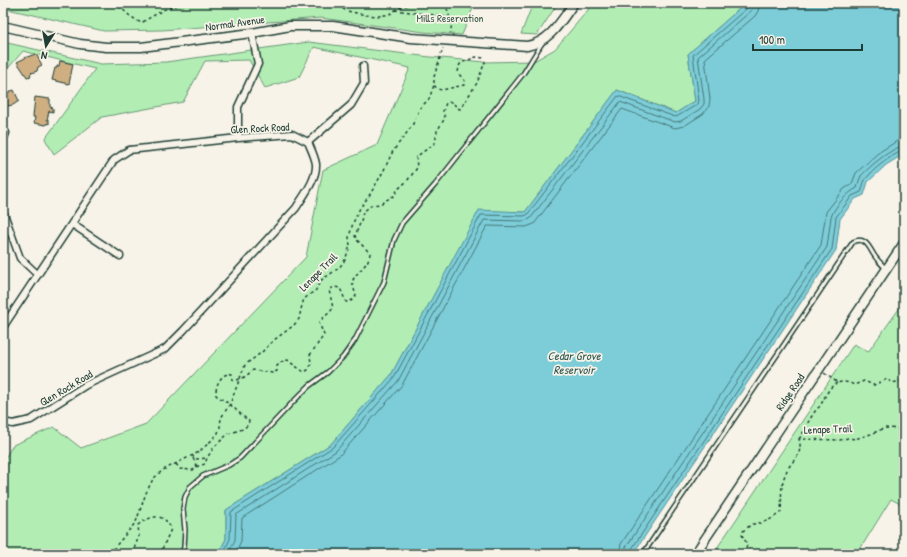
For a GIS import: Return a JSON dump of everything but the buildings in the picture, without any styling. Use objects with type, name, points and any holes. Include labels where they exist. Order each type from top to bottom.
[{"type":"street","points":[[543,41],[551,34],[574,3]]},
{"type":"street","name":"Normal Avenue","points":[[3,26],[80,44],[121,48],[141,47],[252,33],[290,26],[333,26],[411,38],[527,46],[543,41]]},
{"type":"street","points":[[238,138],[238,107],[258,64],[252,33]]},
{"type":"street","points":[[308,142],[351,105],[364,83],[363,66]]},
{"type":"street","points":[[3,140],[6,133]]},
{"type":"street","name":"Glen Rock Road","points":[[3,327],[114,160],[129,150],[238,138],[292,134],[308,142],[316,163],[315,174],[296,208],[164,349],[86,385],[31,420],[13,424],[3,422]]},
{"type":"street","points":[[3,211],[20,258],[38,274]]},
{"type":"street","points":[[72,224],[120,256]]},
{"type":"street","name":"Ridge Road","points":[[695,554],[904,243]]},
{"type":"lane","points":[[182,554],[185,530],[182,509],[185,497],[190,487],[203,476],[229,466],[240,458],[292,402],[309,386],[328,372],[343,357],[355,340],[384,282],[394,240],[402,223],[435,185],[523,74],[543,41]]},
{"type":"lane","points":[[643,554],[853,242],[860,240],[865,242],[875,257],[887,269]]},
{"type":"path","points":[[66,3],[97,3]]},
{"type":"path","points":[[107,3],[120,7],[141,23],[163,10],[183,3]]},
{"type":"path","points":[[332,3],[347,11],[366,15],[383,16],[412,3]]},
{"type":"path","name":"Lenape Trail","points":[[109,554],[136,522],[149,483],[157,474],[199,452],[218,433],[222,418],[230,404],[245,365],[293,326],[299,319],[304,299],[316,290],[320,282],[339,268],[345,260],[350,246],[349,234],[360,208],[383,172],[393,151],[412,126],[420,108],[429,100],[442,50],[452,32],[446,3]]},
{"type":"path","points":[[395,10],[442,16],[450,20]]},
{"type":"path","points":[[176,464],[180,469],[193,470],[205,464],[214,447],[228,434],[248,425],[249,422],[230,404],[220,399],[216,395],[216,386],[221,378],[228,373],[232,374],[233,380],[239,380],[245,378],[253,370],[272,373],[277,371],[277,366],[288,360],[304,372],[308,370],[311,364],[310,355],[324,335],[319,323],[333,308],[329,290],[334,287],[340,288],[346,302],[351,301],[356,296],[352,282],[354,277],[365,267],[370,259],[370,253],[355,236],[363,212],[372,205],[380,204],[395,195],[397,190],[407,181],[417,168],[416,157],[435,143],[437,131],[445,118],[443,111],[446,104],[451,101],[457,108],[460,108],[477,83],[485,62],[483,58],[476,57],[461,63],[458,66],[458,73],[465,81],[464,85],[442,90],[437,89],[434,85]]},
{"type":"path","points":[[819,370],[838,383]]},
{"type":"path","points":[[799,439],[805,431],[811,417],[834,385],[840,382],[851,382],[854,385],[864,381],[874,385],[887,379],[892,383],[901,381],[904,385]]},
{"type":"path","name":"Lenape Trail","points":[[745,554],[747,544],[742,535],[744,531],[752,524],[761,524],[781,512],[782,483],[785,473],[797,458],[801,446],[799,439],[855,439],[885,428],[904,430]]},
{"type":"path","points":[[192,455],[195,459],[207,458]]},
{"type":"path","points":[[192,455],[197,467]]},
{"type":"path","points":[[138,525],[147,518],[154,516],[166,520],[171,529],[160,554]]},
{"type":"path","points":[[132,554],[139,536],[138,525],[136,522]]},
{"type":"green space","name":"Mills Reservation","points":[[3,3],[475,3],[462,35],[424,32],[321,18],[162,30],[104,31],[3,8]]},
{"type":"green space","points":[[533,3],[558,3],[537,35],[521,34]]},
{"type":"green space","points":[[594,3],[746,3],[688,54],[695,101],[676,113],[617,90],[525,212],[479,211],[391,375],[331,444],[226,510],[226,539],[218,554],[3,554],[3,461],[13,445],[54,427],[81,448],[146,424],[306,257],[323,170],[377,145],[410,68],[314,47],[299,77],[265,88],[249,60],[205,61],[183,102],[102,117],[54,154],[45,139],[95,69],[23,51],[3,74],[3,42],[101,64],[166,62],[309,42],[430,57],[485,62],[534,61],[555,49]]},
{"type":"green space","points":[[904,302],[904,506],[891,499],[857,554],[713,554],[854,344],[868,352]]},
{"type":"water","name":"Cedar Grove Reservoir","points":[[746,3],[904,3],[904,154],[886,165],[868,182],[864,195],[855,199],[840,219],[836,250],[633,554],[218,554],[226,539],[226,510],[331,444],[391,375],[479,210],[525,212],[617,90],[676,113],[695,101],[688,54]]}]
